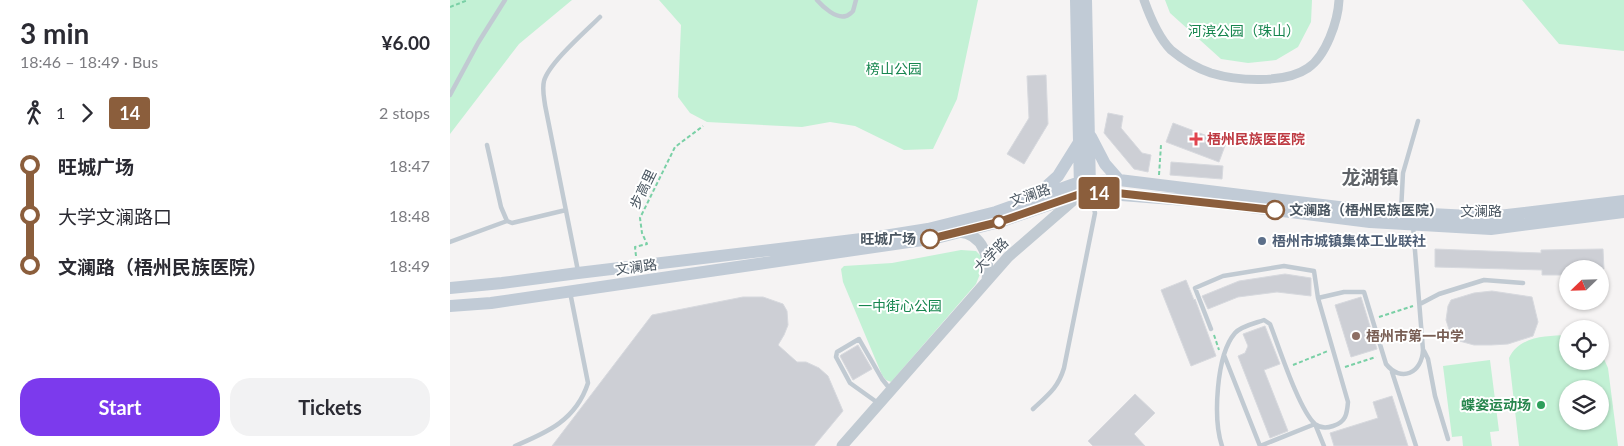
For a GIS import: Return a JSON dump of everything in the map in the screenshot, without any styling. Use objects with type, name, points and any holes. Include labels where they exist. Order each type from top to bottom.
[{"type":"main road","points":[[1076,0],[1079,142],[1085,188]]},
{"type":"main road","points":[[1085,188],[1089,133],[1086,0]]},
{"type":"main road","points":[[1089,133],[1104,164],[1119,180]]},
{"type":"main road","points":[[1033,199],[1058,176],[1079,142]]},
{"type":"main road","name":"文澜路","points":[[450,288],[878,237],[937,226],[996,212],[1033,199],[1119,180],[1371,211],[1490,217],[1624,201]]},
{"type":"main road","name":"文澜路","points":[[450,306],[491,303],[930,239],[999,222],[1085,188],[1370,222],[1491,228],[1624,212]]},
{"type":"street","points":[[1144,0],[1160,35],[1169,48],[1180,57],[1194,66],[1211,73],[1230,77],[1260,79],[1295,74],[1309,68],[1328,43],[1339,10],[1339,0]]},
{"type":"street","name":"大学路","points":[[842,446],[1008,256],[1085,188]]},
{"type":"street","points":[[959,232],[971,235],[981,244],[988,261],[987,280]]},
{"type":"lane","points":[[450,95],[478,43],[505,0]]},
{"type":"lane","points":[[817,0],[838,16],[847,16],[853,11],[856,0]]},
{"type":"lane","points":[[578,272],[543,93],[544,82],[549,70],[600,17]]},
{"type":"lane","points":[[1401,212],[1404,167],[1418,121]]},
{"type":"lane","points":[[487,145],[506,221]]},
{"type":"lane","points":[[1033,409],[1056,387],[1064,368],[1095,213],[1085,188]]},
{"type":"lane","points":[[450,242],[506,221],[512,223],[566,210]]},
{"type":"lane","points":[[1392,372],[1408,374],[1418,368],[1423,360],[1413,224]]},
{"type":"lane","points":[[1211,329],[1195,288],[1223,276],[1284,266],[1314,271],[1318,298],[1348,402],[1347,416],[1340,424],[1330,427],[1322,427],[1315,424],[1260,446],[1223,356]]},
{"type":"lane","points":[[1420,304],[1439,294],[1484,280],[1524,283]]},
{"type":"lane","points":[[515,446],[560,424],[581,400],[585,392],[588,382],[570,291]]},
{"type":"lane","points":[[1318,298],[1344,292],[1364,292],[1386,364],[1392,372],[1416,446]]},
{"type":"lane","points":[[1222,446],[1218,434],[1218,380],[1223,356],[1236,331],[1264,320],[1270,324],[1303,409],[1315,424],[1324,446]]},
{"type":"lane","points":[[879,404],[850,383],[836,358],[837,352],[859,339],[882,379],[891,390]]},
{"type":"lane","points":[[1423,350],[1428,359],[1435,396],[1448,439]]},
{"type":"path","points":[[450,7],[468,0]]},
{"type":"path","name":"步高里","points":[[638,266],[635,247],[648,244],[642,233],[640,218],[675,147],[703,126]]},
{"type":"path","points":[[1158,185],[1161,145]]},
{"type":"path","points":[[1372,320],[1420,304]]},
{"type":"path","points":[[1211,329],[1223,356]]},
{"type":"path","points":[[1287,368],[1332,349]]},
{"type":"path","points":[[1338,369],[1383,355]]},
{"type":"green space","points":[[450,0],[572,0],[519,44],[450,134]]},
{"type":"green space","name":"榜山公园","points":[[659,0],[978,0],[957,99],[933,149],[904,150],[855,126],[830,122],[802,127],[707,122],[690,113],[678,97],[681,25]]},
{"type":"green space","name":"河滨公园（珠山）","points":[[1165,0],[1312,0],[1311,22],[1298,47],[1276,60],[1248,63],[1221,59],[1170,13]]},
{"type":"green space","points":[[1522,0],[1624,0],[1624,51],[1559,44]]},
{"type":"green space","name":"一中街心公园","points":[[961,250],[976,251],[981,256],[984,264],[976,284],[891,382],[886,380],[882,375],[843,282],[841,269],[844,266],[892,263]]},
{"type":"green space","name":"蝶姿运动场","points":[[1559,336],[1559,370],[1608,370],[1618,446],[1519,446],[1509,358],[1519,345],[1542,337]]},
{"type":"green space","points":[[1490,360],[1499,431],[1490,432],[1492,446],[1463,446],[1462,436],[1452,437],[1443,366]]},
{"type":"building","points":[[1046,75],[1048,124],[1024,164],[1007,154],[1029,118],[1027,76]]},
{"type":"building","points":[[1108,113],[1123,116],[1121,128],[1142,153],[1151,155],[1148,172],[1134,169],[1104,133]]},
{"type":"building","points":[[1173,123],[1226,143],[1219,162],[1166,142]]},
{"type":"building","points":[[1171,162],[1223,166],[1222,179],[1170,175]]},
{"type":"building","points":[[1435,249],[1541,253],[1541,250],[1603,249],[1604,260],[1559,260],[1559,275],[1542,275],[1542,270],[1435,267]]},
{"type":"building","points":[[1285,274],[1311,278],[1311,296],[1277,292],[1238,297],[1208,309],[1202,296],[1239,281]]},
{"type":"building","points":[[1186,280],[1216,356],[1191,366],[1161,290]]},
{"type":"building","points":[[1492,291],[1532,297],[1538,322],[1533,336],[1508,344],[1491,345],[1474,345],[1452,339],[1446,320],[1451,300],[1474,293]]},
{"type":"building","points":[[743,297],[763,297],[783,304],[787,311],[788,325],[778,345],[797,362],[806,362],[819,368],[828,376],[843,411],[814,446],[552,446],[652,315]]},
{"type":"building","points":[[1361,297],[1377,349],[1351,357],[1335,305]]},
{"type":"building","points":[[1265,326],[1280,364],[1264,370],[1288,431],[1270,438],[1238,356],[1245,353],[1248,346],[1243,334]]},
{"type":"building","points":[[858,345],[872,369],[853,380],[840,356]]},
{"type":"building","points":[[1135,394],[1155,413],[1134,434],[1145,446],[1093,446],[1088,441]]},
{"type":"building","points":[[1392,396],[1408,446],[1334,446],[1330,433],[1378,418],[1373,402]]},
{"type":"bus line","name":"14","points":[[930,239],[999,222],[1080,194],[1117,193],[1275,210]]},
{"type":"place","name":"梧州民族医医院","points":[[1196,139]]},
{"type":"place","name":"文澜路（梧州民族医院）","points":[[1275,210]]},
{"type":"place","name":"旺城广场","points":[[930,239]]},
{"type":"place","name":"梧州市城镇集体工业联社","points":[[1262,241]]},
{"type":"place","name":"梧州市第一中学","points":[[1356,336]]},
{"type":"place","name":"蝶姿运动场","points":[[1541,405]]},
{"type":"district","name":"龙湖镇","points":[[1370,177]]}]
